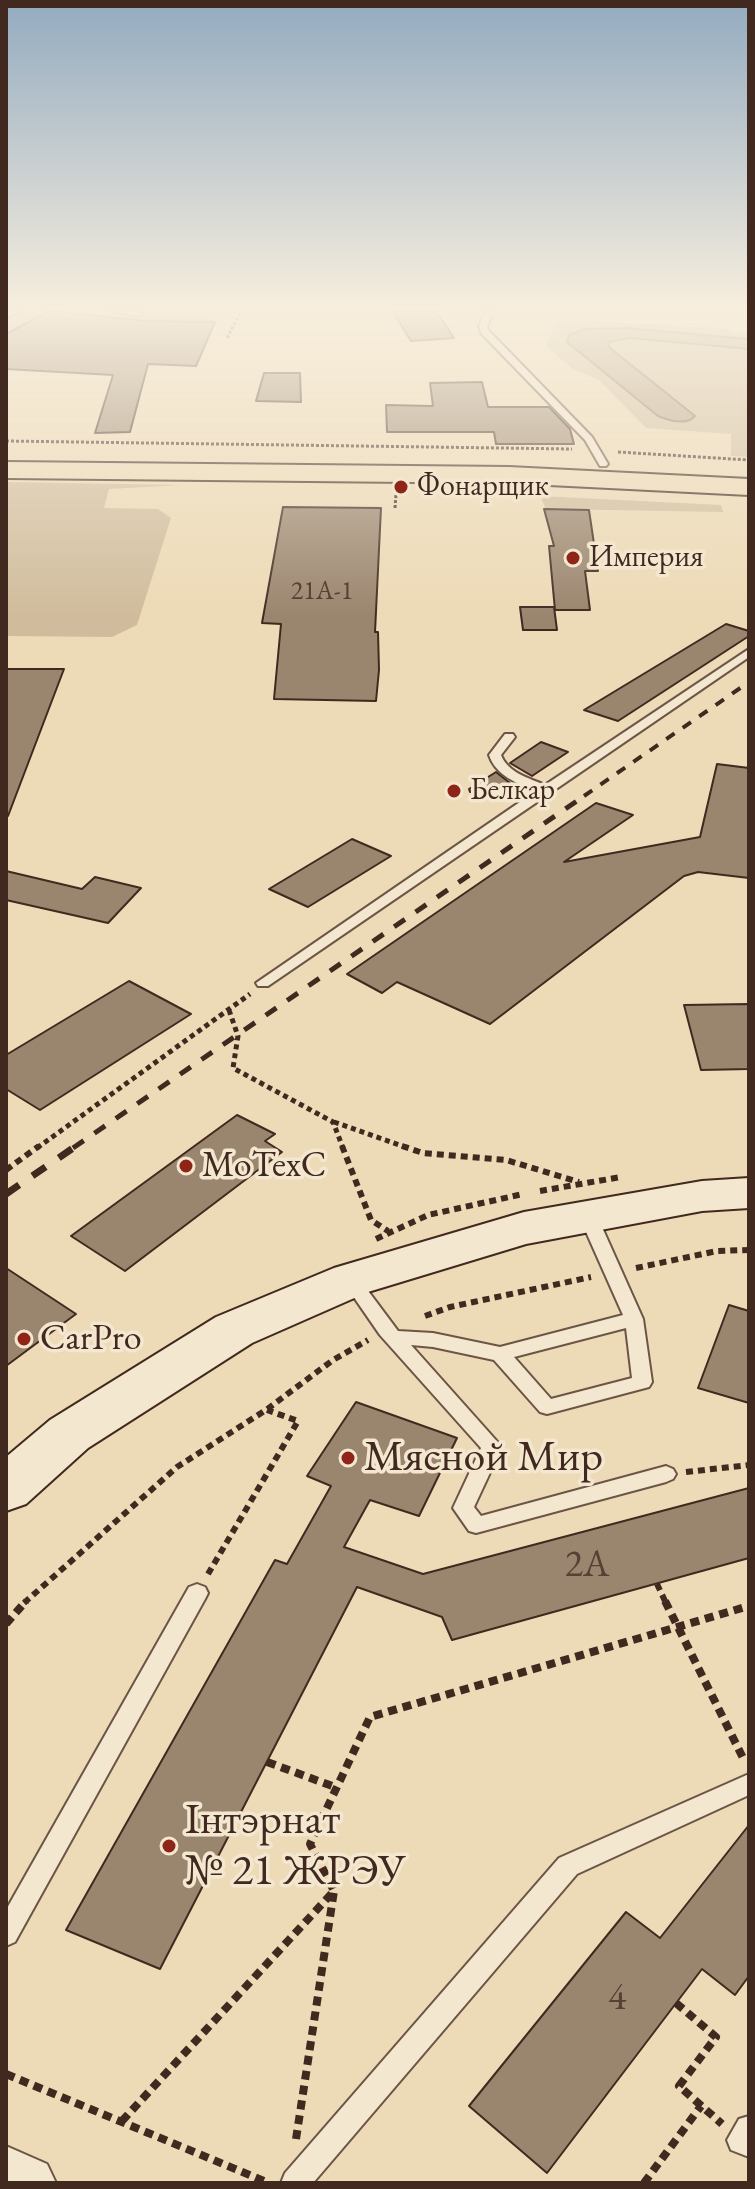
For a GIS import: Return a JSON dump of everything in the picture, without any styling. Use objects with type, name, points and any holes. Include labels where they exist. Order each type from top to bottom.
[{"type":"main road","points":[[6,453],[602,471],[749,487]]},
{"type":"main road","points":[[6,470],[749,472]]},
{"type":"main road","points":[[6,1489],[69,1434],[234,1330],[351,1280],[524,1228],[584,1200],[749,1193]]},
{"type":"street","points":[[6,2173],[28,2183]]},
{"type":"lane","points":[[564,413],[589,439],[602,471]]},
{"type":"lane","points":[[263,983],[749,652]]},
{"type":"lane","points":[[509,737],[495,755],[496,762],[509,773],[545,790]]},
{"type":"lane","points":[[500,1354],[547,1407],[642,1382],[634,1319],[584,1200]]},
{"type":"lane","points":[[351,1280],[390,1334],[492,1447],[463,1508],[476,1525],[666,1474]]},
{"type":"lane","points":[[390,1334],[500,1354],[634,1319]]},
{"type":"lane","points":[[6,1934],[197,1593]]},
{"type":"lane","points":[[295,2183],[568,1866],[749,1784]]},
{"type":"path","points":[[6,1170],[263,983]]},
{"type":"path","points":[[229,1010],[238,1036],[233,1068],[333,1122],[423,1153],[506,1160],[584,1200]]},
{"type":"path","points":[[333,1122],[371,1220],[388,1231]]},
{"type":"path","points":[[6,1624],[17,1609],[177,1467],[266,1410],[333,1360],[450,1307],[717,1251],[749,1250]]},
{"type":"path","points":[[197,1593],[298,1421],[266,1410]]},
{"type":"path","points":[[666,1474],[749,1465]]},
{"type":"path","points":[[657,1584],[749,1770]]},
{"type":"path","points":[[294,2152],[334,1891],[310,1844],[370,1717],[749,1606]]},
{"type":"path","points":[[267,1762],[335,1787]]},
{"type":"path","points":[[122,2121],[334,1891]]},
{"type":"path","points":[[676,2003],[716,2037],[679,2086],[701,2106],[746,2137]]},
{"type":"path","points":[[6,2074],[270,2183]]},
{"type":"path","points":[[644,2183],[701,2106]]},
{"type":"shaded area","points":[[631,413],[749,413],[749,457],[731,456],[731,434],[646,428]]},
{"type":"shaded area","points":[[654,413],[691,413],[695,416],[683,422]]},
{"type":"shaded area","points":[[6,460],[553,467],[553,470],[6,465]]},
{"type":"shaded area","points":[[6,482],[182,485],[109,489],[104,508],[158,509],[171,518],[137,625],[112,637],[6,636]]},
{"type":"shaded area","points":[[540,496],[721,505],[723,512],[546,509]]},
{"type":"building","points":[[101,413],[135,413],[130,432],[95,433]]},
{"type":"building","points":[[386,413],[555,413],[570,429],[574,444],[496,444],[494,432],[387,432]]},
{"type":"building","points":[[283,507],[381,508],[375,632],[378,632],[379,670],[376,701],[274,699],[281,624],[262,623]]},
{"type":"building","points":[[544,509],[589,510],[598,571],[585,571],[590,610],[555,610],[549,546],[554,546]]},
{"type":"building","points":[[520,607],[554,607],[557,630],[523,630]]},
{"type":"building","points":[[726,624],[749,631],[749,636],[618,721],[584,710]]},
{"type":"building","points":[[6,669],[64,669],[8,816],[6,815]]},
{"type":"building","points":[[541,742],[568,752],[532,776],[510,763]]},
{"type":"building","points":[[717,764],[749,768],[749,878],[698,872],[684,876],[490,1024],[397,982],[382,993],[347,974],[596,803],[633,815],[564,862],[700,837]]},
{"type":"building","points":[[496,772],[510,783],[470,792],[469,789]]},
{"type":"building","points":[[352,839],[391,856],[308,907],[269,889]]},
{"type":"building","points":[[6,871],[82,889],[95,877],[141,888],[108,923],[6,900]]},
{"type":"building","points":[[129,981],[191,1014],[40,1110],[6,1089],[6,1055]]},
{"type":"building","points":[[749,1004],[749,1069],[701,1070],[684,1005]]},
{"type":"building","points":[[237,1115],[275,1134],[265,1141],[282,1152],[125,1271],[71,1236]]},
{"type":"building","name":"CarPro","points":[[6,1268],[76,1314],[6,1366]]},
{"type":"building","points":[[729,1305],[749,1311],[749,1403],[698,1388]]},
{"type":"building","points":[[356,1402],[457,1438],[419,1516],[370,1500],[344,1547],[423,1574],[749,1488],[749,1558],[452,1640],[442,1617],[357,1587],[160,1969],[66,1930],[275,1560],[287,1564],[331,1486],[307,1476]]},
{"type":"building","points":[[749,1825],[749,1976],[735,1995],[702,1969],[547,2173],[469,2106],[626,1912],[660,1938]]},
{"type":"railway","points":[[584,796],[749,682]]},
{"type":"railway","points":[[73,1148],[587,794]]},
{"type":"railway","points":[[6,1194],[76,1146]]},
{"type":"place","name":"Фонарщик","points":[[401,487]]},
{"type":"place","name":"Империя","points":[[573,558]]},
{"type":"place","name":"Белкар","points":[[454,791]]},
{"type":"place","name":"MoTexC","points":[[186,1166]]},
{"type":"place","name":"CarPro","points":[[24,1339]]},
{"type":"place","name":"Мясной Мир","points":[[348,1458]]},
{"type":"place","name":"Інтэрнат № 21 ЖРЭУ","points":[[169,1846]]}]
